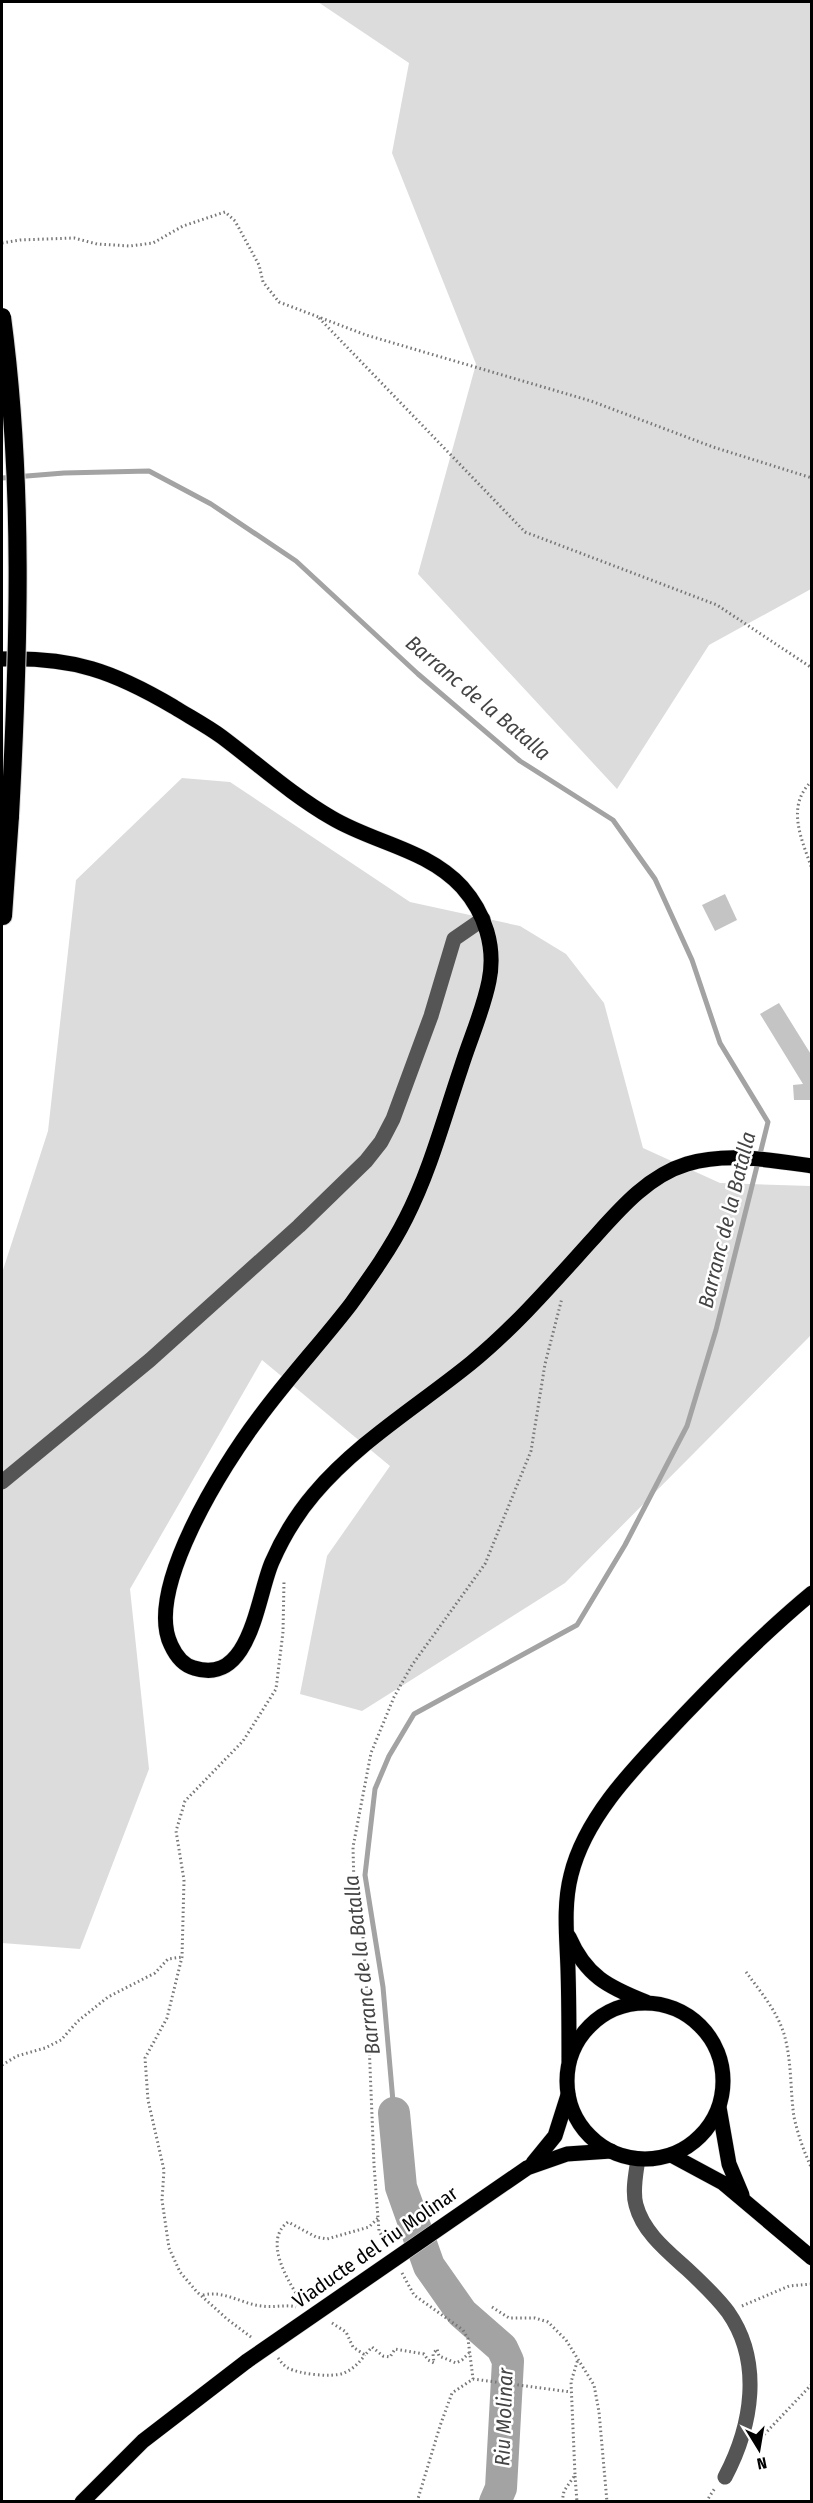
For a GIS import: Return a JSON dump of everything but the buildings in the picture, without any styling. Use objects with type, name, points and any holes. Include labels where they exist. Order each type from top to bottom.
[{"type":"highway","points":[[2,317],[17,484],[17,645],[3,916]]},
{"type":"main road","points":[[2,659],[37,658],[75,663],[134,684],[217,733],[333,819],[355,831],[423,858],[442,870],[465,891],[483,919],[491,949],[492,963],[488,990],[445,1116],[408,1214],[374,1273],[274,1397],[235,1451],[184,1545],[168,1589],[163,1614],[165,1632],[182,1662],[199,1670],[209,1670],[235,1660],[249,1635],[271,1565],[285,1537],[311,1497],[350,1458],[496,1341],[610,1219],[651,1181],[686,1164],[726,1158],[772,1160],[812,1166]]},
{"type":"main road","points":[[719,2107],[711,2123],[700,2136],[671,2155],[656,2159],[638,2159],[611,2151],[600,2145],[582,2128],[571,2107],[566,2084],[569,2061],[570,2004],[566,1902],[571,1872],[595,1821],[616,1792],[724,1673],[812,1593]]},
{"type":"main road","points":[[566,1929],[579,1957],[594,1974],[612,1988],[648,2003]]},
{"type":"main road","points":[[569,2061],[582,2034],[604,2014],[625,2006],[661,2004],[696,2021],[718,2053],[722,2072],[719,2107],[729,2164],[743,2198]]},
{"type":"main road","points":[[527,2168],[539,2158],[555,2136],[568,2096]]},
{"type":"main road","points":[[527,2168],[567,2154],[611,2151]]},
{"type":"main road","points":[[671,2155],[703,2170],[743,2198],[812,2258]]},
{"type":"main road","name":"Viaducte del riu Molinar","points":[[82,2502],[143,2441],[210,2387],[527,2168]]},
{"type":"street","points":[[2,1482],[150,1360],[307,1219],[366,1161],[381,1142],[393,1119],[431,1016],[454,939],[483,919]]},
{"type":"street","points":[[638,2159],[636,2204],[644,2224],[728,2313],[744,2346],[748,2365],[750,2402],[743,2438],[725,2477]]},
{"type":"path","points":[[2,243],[74,238],[97,244],[130,246],[153,243],[183,226],[225,212],[235,221],[259,265],[263,282],[279,302],[366,335],[591,401],[713,447],[812,478]]},
{"type":"path","points":[[318,316],[525,532],[717,605],[812,668]]},
{"type":"path","points":[[812,781],[800,796],[796,806],[800,834],[812,869]]},
{"type":"path","points":[[389,2249],[379,2230],[367,1993],[363,1937],[354,1886],[353,1847],[371,1753],[394,1697],[412,1665],[485,1564],[531,1451],[545,1364],[562,1298]]},
{"type":"path","points":[[259,2343],[227,2319],[180,2272],[166,2235],[162,2200],[164,2170],[148,2100],[144,2058],[167,2018],[182,1957],[184,1880],[176,1831],[185,1801],[243,1741],[276,1689],[283,1632],[284,1573]]},
{"type":"path","points":[[2,2065],[17,2056],[45,2048],[61,2040],[108,1996],[154,1973],[168,1959],[182,1957]]},
{"type":"path","points":[[746,1972],[771,2006],[784,2033],[794,2115],[800,2142],[812,2169]]},
{"type":"path","points":[[308,2312],[289,2281],[278,2249],[276,2235],[282,2226],[288,2222],[316,2237],[327,2240],[369,2227],[378,2218]]},
{"type":"path","points":[[399,2267],[414,2295],[463,2330],[468,2339],[473,2379]]},
{"type":"path","points":[[728,2313],[789,2286],[812,2284]]},
{"type":"path","points":[[202,2296],[212,2293],[232,2296],[261,2306],[292,2306],[300,2309]]},
{"type":"path","points":[[492,2307],[509,2318],[535,2318],[548,2322],[566,2340],[594,2385],[598,2398],[607,2502]]},
{"type":"path","points":[[324,2318],[346,2332],[352,2348],[365,2355]]},
{"type":"path","points":[[276,2356],[285,2367],[301,2373],[330,2376],[342,2374],[355,2367],[372,2347],[383,2356],[390,2357],[395,2349],[405,2349],[424,2354],[434,2363],[433,2354],[437,2349],[439,2356],[456,2363],[462,2361],[469,2353]]},
{"type":"path","points":[[577,2502],[571,2382],[578,2359]]},
{"type":"path","points":[[417,2502],[440,2426],[453,2393],[473,2379],[572,2392]]},
{"type":"path","points":[[562,2502],[564,2491],[575,2475]]},
{"type":"shaded area","points":[[318,2],[811,2],[811,589],[709,645],[617,789],[418,574],[476,364],[392,153],[409,63]]},
{"type":"shaded area","points":[[182,778],[230,782],[410,902],[520,926],[566,954],[604,1003],[643,1148],[720,1183],[811,1186],[811,1335],[565,1583],[362,1711],[300,1694],[327,1556],[390,1466],[262,1360],[130,1589],[149,1769],[80,1949],[2,1943],[2,1273],[48,1131],[76,880]]},
{"type":"waterway","name":"Barranc de la Batalla","points":[[2,478],[64,473],[149,471],[211,504],[296,561],[418,674],[520,761],[613,820],[655,879],[692,960],[720,1043],[768,1122],[716,1330],[687,1426],[625,1545],[577,1625],[414,1714],[389,1756],[375,1789],[365,1875],[383,1987],[394,2113]]},
{"type":"waterway","name":"Riu Molinar","points":[[394,2113],[401,2187],[429,2266],[462,2313],[502,2348],[508,2361],[501,2488],[495,2502]]}]
